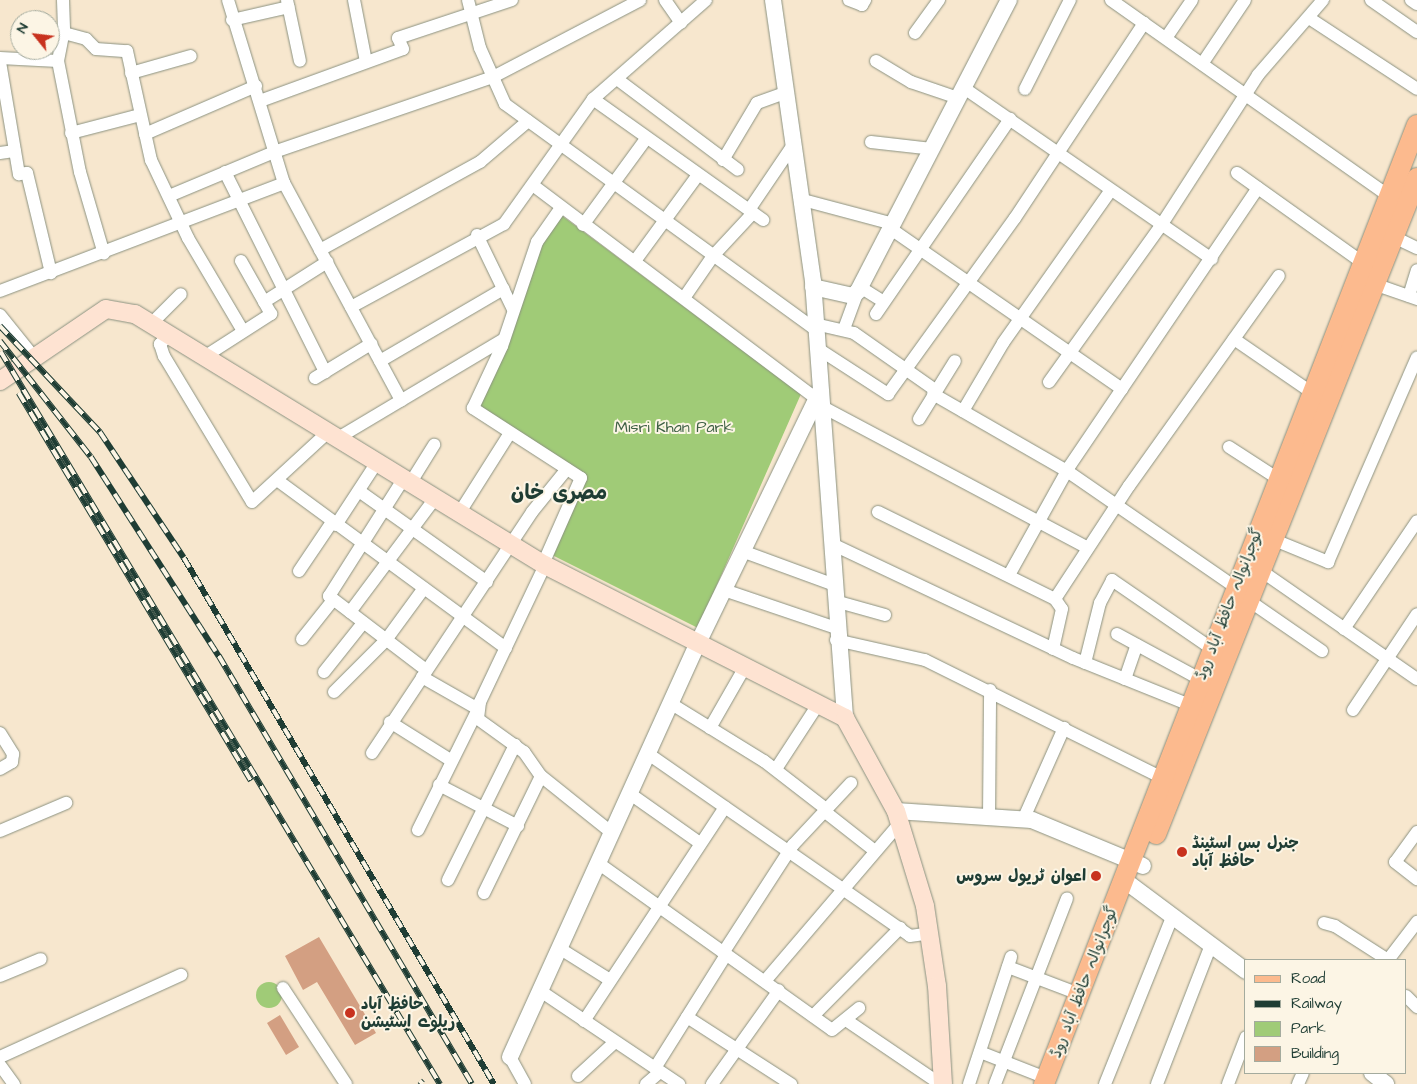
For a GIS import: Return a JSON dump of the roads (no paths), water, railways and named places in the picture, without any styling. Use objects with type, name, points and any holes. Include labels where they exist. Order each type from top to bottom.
[{"type":"main road","name":"گوجرانوالہ حافظ آباد روڈ","points":[[1049,1082],[1137,864],[1241,593],[1277,478],[1417,126]]},
{"type":"main road","name":"گوجرانوالہ حافظ آباد روڈ","points":[[1137,864],[1163,778],[1211,648],[1241,593],[1260,570],[1417,178]]},
{"type":"main road","points":[[0,381],[34,356],[106,309],[122,309],[151,324],[544,565],[697,644],[819,703],[845,718],[898,817],[931,933],[942,1084]]},
{"type":"main road","name":"گوجرانوالہ حافظ آباد روڈ","points":[[1049,1082],[1079,994],[1129,884]]},
{"type":"street","points":[[62,0],[64,32],[58,61],[71,133],[104,254]]},
{"type":"street","points":[[228,0],[232,20],[256,86],[284,183],[401,400]]},
{"type":"street","points":[[354,0],[366,62]]},
{"type":"street","points":[[468,0],[493,77],[505,104],[713,256],[816,327],[844,328],[906,369],[934,392],[963,411],[1067,471],[1116,503],[1322,651]]},
{"type":"street","points":[[260,101],[403,49],[398,38],[472,15],[512,0]]},
{"type":"street","points":[[665,0],[681,23]]},
{"type":"street","points":[[351,307],[477,235],[504,224],[534,186],[593,99],[617,80],[706,0]]},
{"type":"street","points":[[773,0],[795,142],[813,287],[819,399],[834,545],[836,634],[845,718]]},
{"type":"street","points":[[849,0],[862,6],[865,0]]},
{"type":"street","points":[[915,33],[939,0]]},
{"type":"street","points":[[844,328],[859,289],[1008,0]]},
{"type":"street","points":[[1024,89],[1070,0]]},
{"type":"street","points":[[1111,0],[1389,196]]},
{"type":"street","points":[[1166,38],[1192,0]]},
{"type":"street","points":[[1202,64],[1245,0]]},
{"type":"street","points":[[1050,382],[1162,224],[1245,94],[1323,0]]},
{"type":"street","points":[[1371,0],[1417,32]]},
{"type":"street","points":[[1411,0],[1417,4]]},
{"type":"street","points":[[168,196],[274,152],[493,77],[637,1]]},
{"type":"street","points":[[232,20],[288,4],[300,61]]},
{"type":"street","points":[[1309,18],[1417,89]]},
{"type":"street","points":[[817,348],[888,394],[970,282],[1059,153],[1144,23]]},
{"type":"street","points":[[64,32],[86,39],[96,49],[127,51],[151,160],[182,224],[243,332]]},
{"type":"street","points":[[131,73],[190,56]]},
{"type":"street","points":[[0,58],[58,61]]},
{"type":"street","points":[[876,61],[911,82],[961,93],[1010,119],[1212,259]]},
{"type":"street","points":[[0,62],[19,174],[27,173],[51,273]]},
{"type":"street","points":[[617,80],[738,170]]},
{"type":"street","points":[[145,134],[256,86]]},
{"type":"street","points":[[723,160],[757,103],[787,92]]},
{"type":"street","points":[[593,99],[646,139],[755,214]]},
{"type":"street","points":[[71,133],[140,115]]},
{"type":"street","points":[[876,314],[882,301],[1010,119]]},
{"type":"street","points":[[320,250],[480,162],[528,121]]},
{"type":"street","points":[[583,225],[646,139]]},
{"type":"street","points":[[684,298],[713,256],[755,214],[795,142]]},
{"type":"street","points":[[871,142],[932,149]]},
{"type":"street","points":[[0,153],[15,151]]},
{"type":"street","points":[[225,172],[283,290],[320,375],[370,344]]},
{"type":"street","points":[[1237,173],[1363,263]]},
{"type":"street","points":[[635,261],[698,175]]},
{"type":"street","points":[[0,291],[241,202],[284,183]]},
{"type":"street","points":[[534,186],[560,209],[635,261],[819,399],[1086,547]]},
{"type":"street","points":[[1009,575],[1067,471],[1212,259],[1258,188]]},
{"type":"street","points":[[963,411],[1022,317],[1111,190]]},
{"type":"street","points":[[803,200],[892,227],[919,248],[1022,317],[1122,389]]},
{"type":"street","points":[[418,830],[478,710],[581,478],[473,408],[504,339],[537,242],[560,209]]},
{"type":"street","points":[[477,235],[513,309]]},
{"type":"street","points":[[1394,237],[1417,248]]},
{"type":"street","points":[[204,357],[270,314],[241,261]]},
{"type":"street","points":[[264,302],[327,262]]},
{"type":"street","points":[[1374,284],[1413,298],[1417,270]]},
{"type":"street","points":[[1055,599],[1086,547],[1116,503],[1279,276]]},
{"type":"street","points":[[813,287],[853,296],[859,289]]},
{"type":"street","points":[[380,361],[503,288]]},
{"type":"street","points":[[859,289],[882,301]]},
{"type":"street","points":[[151,324],[181,294]]},
{"type":"street","points":[[0,315],[34,356]]},
{"type":"street","points":[[169,335],[160,344],[164,356],[252,502],[333,435],[401,400],[504,339]]},
{"type":"street","points":[[1234,339],[1311,392]]},
{"type":"street","points":[[1272,539],[1328,562],[1417,357]]},
{"type":"street","points":[[919,420],[934,392],[955,361]]},
{"type":"street","points":[[525,1084],[510,1057],[697,644],[819,399]]},
{"type":"street","points":[[460,512],[510,433]]},
{"type":"street","points":[[434,445],[384,508],[329,596],[386,640],[424,674],[478,710],[482,724],[515,745],[541,776],[612,832]]},
{"type":"street","points":[[1229,447],[1277,478]]},
{"type":"street","points":[[299,571],[359,490],[377,462]]},
{"type":"street","points":[[372,753],[390,722],[465,616],[511,544],[567,469]]},
{"type":"street","points":[[277,480],[387,563],[465,616],[506,648]]},
{"type":"street","points":[[359,490],[487,582]]},
{"type":"street","points":[[350,612],[436,498]]},
{"type":"street","points":[[878,512],[1055,599],[1062,609],[1053,649]]},
{"type":"street","points":[[1344,629],[1416,525]]},
{"type":"street","points":[[834,545],[1053,649],[1190,705]]},
{"type":"street","points":[[742,552],[885,616]]},
{"type":"street","points":[[1260,570],[1417,679]]},
{"type":"street","points":[[1085,663],[1100,603],[1112,580],[1211,648]]},
{"type":"street","points":[[334,692],[386,640],[424,588]]},
{"type":"street","points":[[724,590],[836,634],[925,660],[990,690],[1163,778]]},
{"type":"street","points":[[302,639],[333,600]]},
{"type":"street","points":[[1353,710],[1417,614]]},
{"type":"street","points":[[324,672],[363,623]]},
{"type":"street","points":[[1117,634],[1200,678]]},
{"type":"street","points":[[1125,679],[1137,645]]},
{"type":"street","points":[[710,728],[745,667]]},
{"type":"street","points":[[989,817],[990,690]]},
{"type":"street","points":[[670,703],[776,769],[875,851]]},
{"type":"street","points":[[776,769],[819,703]]},
{"type":"street","points":[[390,722],[452,761]]},
{"type":"street","points":[[1023,820],[1064,728]]},
{"type":"street","points":[[0,733],[13,754],[12,762],[0,769]]},
{"type":"street","points":[[448,880],[515,745]]},
{"type":"street","points":[[647,753],[844,888],[910,936],[931,933]]},
{"type":"street","points":[[484,893],[541,776]]},
{"type":"street","points":[[646,1084],[658,1070],[687,1017],[789,852],[850,783]]},
{"type":"street","points":[[439,785],[518,826]]},
{"type":"street","points":[[629,793],[700,843]]},
{"type":"street","points":[[0,831],[66,803]]},
{"type":"street","points":[[584,1021],[657,905],[725,807]]},
{"type":"street","points":[[765,981],[875,851],[898,817],[989,817],[1023,820],[1060,829],[1137,864]]},
{"type":"street","points":[[1417,832],[1395,862],[1417,879]]},
{"type":"street","points":[[598,863],[836,1031],[859,1008]]},
{"type":"street","points":[[1129,884],[1244,970]]},
{"type":"street","points":[[995,1084],[1067,898]]},
{"type":"street","points":[[1105,1084],[1172,917]]},
{"type":"street","points":[[1389,959],[1417,922]]},
{"type":"street","points":[[1324,923],[1335,926],[1386,959]]},
{"type":"street","points":[[813,1016],[900,928]]},
{"type":"street","points":[[1158,1084],[1211,945]]},
{"type":"street","points":[[559,948],[610,980]]},
{"type":"street","points":[[0,976],[41,959]]},
{"type":"street","points":[[969,1084],[1010,962],[1036,977],[1079,994]]},
{"type":"street","points":[[0,1057],[181,975]]},
{"type":"street","points":[[283,988],[346,1084]]},
{"type":"street","points":[[539,990],[679,1084]]},
{"type":"street","points":[[712,1084],[779,990]]},
{"type":"street","points":[[687,1017],[791,1084]]},
{"type":"street","points":[[846,1020],[942,1084]]},
{"type":"street","points":[[578,1076],[615,1042]]},
{"type":"street","points":[[1228,1084],[1244,1042]]},
{"type":"street","points":[[980,1052],[1049,1082]]},
{"type":"street","points":[[0,1065],[14,1084]]},
{"type":"street","points":[[1372,1077],[1386,1084]]},
{"type":"railway","points":[[0,326],[100,432],[184,558],[494,1084]]},
{"type":"railway","points":[[0,341],[91,457],[219,656],[472,1084]]},
{"type":"railway","points":[[1,352],[440,1084]]},
{"type":"railway","points":[[19,393],[251,781]]},
{"type":"railway","points":[[420,1081],[423,1084]]},
{"type":"place","name":"جنرل بس اسٹینڈ حافظ آباد","points":[[1182,852]]},
{"type":"place","name":"اعوان ٹریول سروس","points":[[1096,876]]},
{"type":"place","name":"حافظ آباد ریلوے اسٹیشن","points":[[350,1013]]},
{"type":"district","name":"مصری خان","points":[[559,493]]},
{"type":"park label","name":"Misri Khan Park","points":[[674,427]]}]
